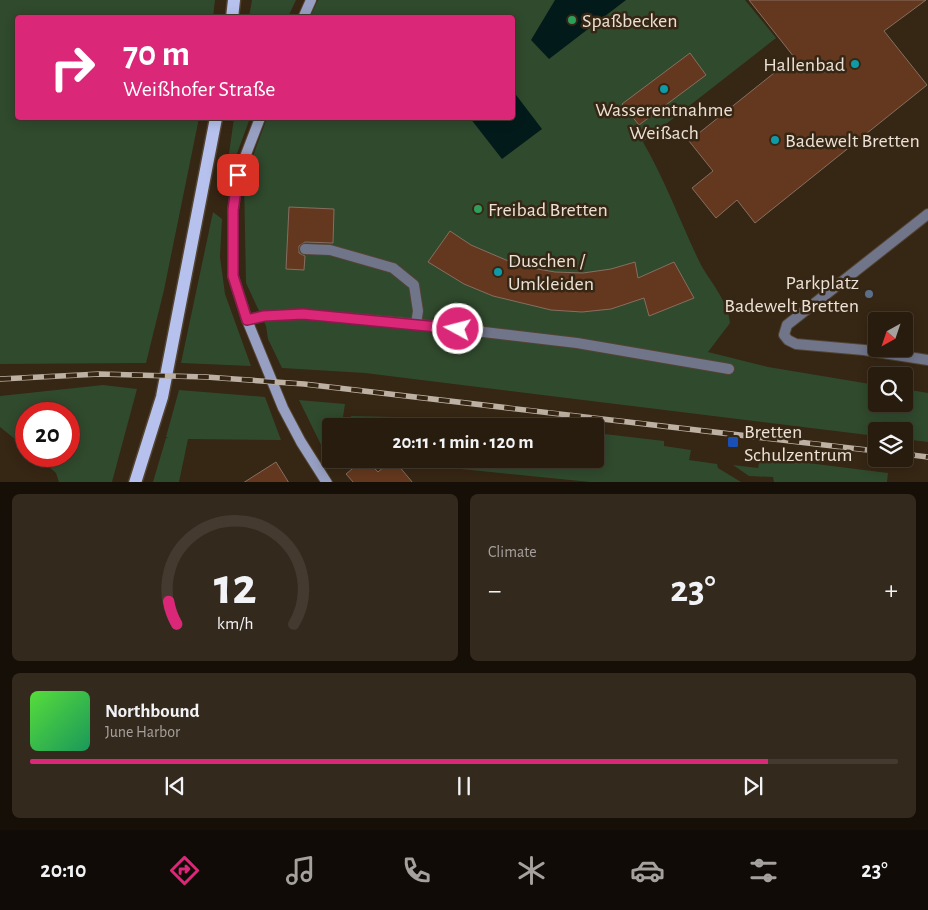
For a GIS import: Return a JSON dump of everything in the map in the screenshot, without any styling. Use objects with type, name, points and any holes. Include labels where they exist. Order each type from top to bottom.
[{"type":"main road","points":[[232,15],[234,0]]},
{"type":"main road","points":[[304,15],[311,0]]},
{"type":"main road","points":[[135,482],[162,397],[216,120]]},
{"type":"main road","points":[[259,120],[238,175],[233,210],[233,276],[247,320],[283,408],[301,442],[327,482]]},
{"type":"lane","points":[[928,214],[787,325],[784,335],[788,340],[796,344],[864,350],[928,360]]},
{"type":"lane","points":[[305,249],[330,250],[393,268],[414,285],[418,311],[416,324]]},
{"type":"lane","points":[[247,320],[264,316],[303,314],[416,324],[577,343],[729,369]]},
{"type":"green space","points":[[0,0],[215,0],[213,15],[15,15],[15,120],[199,120],[164,290],[146,363],[0,364]]},
{"type":"green space","points":[[252,0],[296,0],[289,15],[249,15]]},
{"type":"green space","name":"Freibad Bretten","points":[[318,0],[745,0],[776,38],[643,142],[699,261],[726,306],[729,315],[730,323],[708,352],[768,367],[868,384],[868,412],[913,412],[913,390],[928,393],[928,442],[913,440],[913,422],[868,422],[868,435],[365,373],[282,368],[268,339],[266,326],[246,283],[244,180],[266,120],[515,120],[515,15],[311,15]]},
{"type":"green space","points":[[234,120],[249,120],[224,189]]},
{"type":"green space","points":[[213,212],[222,219],[220,257],[225,294],[251,366],[181,363]]},
{"type":"green space","points":[[103,385],[137,389],[112,482],[59,482],[56,473],[49,467],[80,467],[80,402],[15,402],[15,439],[0,427],[0,396]]},
{"type":"green space","points":[[179,390],[265,397],[281,440],[188,439],[179,482],[153,482],[166,438],[169,438],[166,437]]},
{"type":"green space","points":[[299,400],[345,404],[343,418],[322,418],[322,447]]},
{"type":"green space","points":[[351,416],[405,418],[351,418]]},
{"type":"green space","points":[[604,434],[664,441],[664,446],[691,450],[689,460],[717,464],[718,468],[741,482],[590,482],[451,468],[604,468]]},
{"type":"green space","points":[[760,457],[888,473],[887,482],[774,482],[773,477],[749,476],[733,465],[758,468]]},
{"type":"water","name":"Spaßbecken","points":[[555,0],[626,0],[549,59],[531,40]]},
{"type":"water","points":[[515,94],[542,129],[502,159],[472,120],[515,120]]},
{"type":"building","points":[[749,0],[926,0],[884,31],[927,85],[755,223],[737,200],[716,218],[692,188],[713,171],[689,141],[794,57]]},
{"type":"building","name":"Wasserentnahme Weißach","points":[[690,53],[706,75],[639,125],[622,104]]},
{"type":"building","points":[[289,207],[334,209],[333,243],[305,242],[299,246],[299,253],[305,256],[304,270],[286,269]]},
{"type":"building","name":"Duschen / Umkleiden","points":[[450,231],[471,245],[506,260],[526,267],[555,272],[583,273],[611,269],[635,262],[638,278],[674,262],[694,298],[649,316],[644,298],[611,309],[582,312],[551,310],[493,296],[464,284],[428,262]]},
{"type":"building","points":[[276,462],[288,482],[245,482]]},
{"type":"building","points":[[353,468],[374,468],[378,472],[383,468],[400,468],[412,482],[353,482],[346,474]]},
{"type":"railway","points":[[0,379],[100,374],[206,377],[304,384],[868,450]]},
{"type":"railway","points":[[913,455],[928,457]]},
{"type":"place","name":"Spaßbecken","points":[[572,20]]},
{"type":"place","name":"Hallenbad","points":[[855,64]]},
{"type":"place","name":"Wasserentnahme Weißach","points":[[664,89]]},
{"type":"place","name":"Badewelt Bretten","points":[[775,140]]},
{"type":"place","name":"Freibad Bretten","points":[[478,209]]},
{"type":"place","name":"Duschen / Umkleiden","points":[[498,272]]},
{"type":"place","name":"Parkplatz Badewelt Bretten","points":[[869,294]]},
{"type":"place","name":"Bretten Schulzentrum","points":[[733,442]]},
{"type":"route","points":[[238,175],[233,210],[233,276],[247,320],[264,316],[303,314],[458,329]]}]
